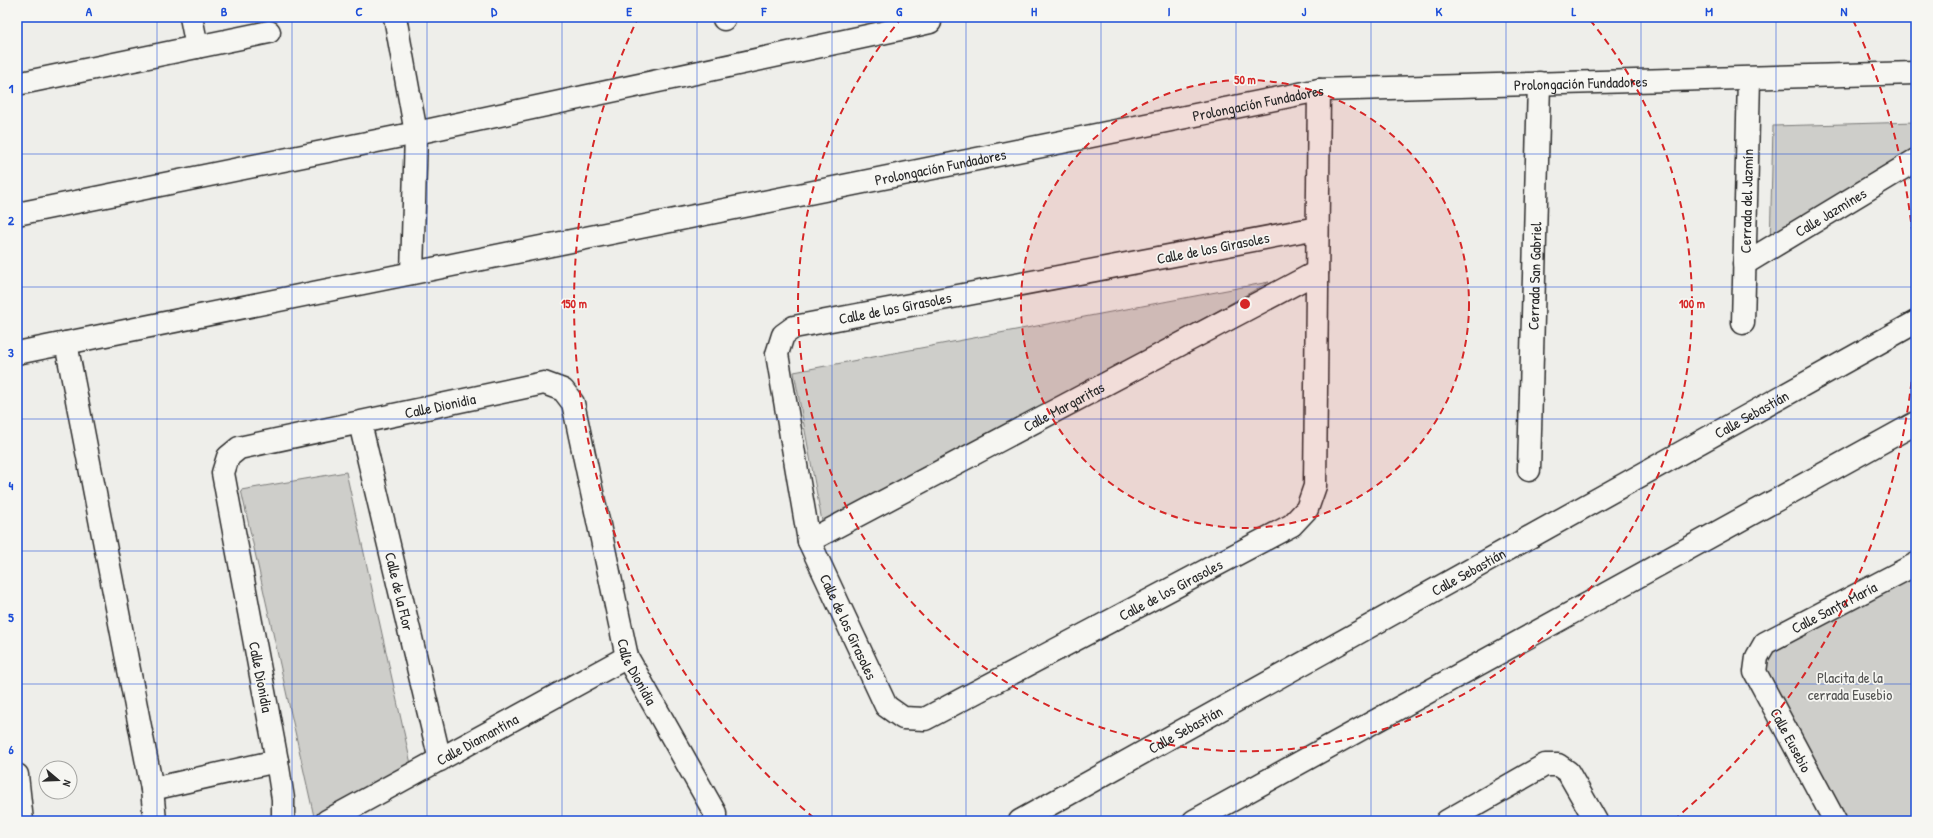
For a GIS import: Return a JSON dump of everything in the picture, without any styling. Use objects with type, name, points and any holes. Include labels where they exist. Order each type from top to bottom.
[{"type":"street","points":[[191,17],[197,47]]},
{"type":"street","points":[[395,17],[416,133],[412,273]]},
{"type":"street","points":[[17,214],[416,133],[899,23],[929,19]]},
{"type":"street","points":[[17,84],[269,32]]},
{"type":"street","name":"Prolongación Fundadores","points":[[17,353],[1319,90],[1539,83],[1749,79],[1916,73]]},
{"type":"street","name":"Cerrada del Jazmín","points":[[1743,323],[1749,79]]},
{"type":"street","name":"Cerrada San Gabriel","points":[[1529,470],[1539,83]]},
{"type":"street","name":"Calle de los Girasoles","points":[[1317,228],[794,327],[783,335],[777,354],[809,541],[886,706],[903,718],[925,719],[1278,533],[1292,525],[1307,509],[1315,486],[1319,90]]},
{"type":"street","name":"Calle Jazmínes","points":[[1744,264],[1916,160]]},
{"type":"street","name":"Calle Margaritas","points":[[809,541],[1317,272]]},
{"type":"street","name":"Calle Sebastián","points":[[1020,821],[1916,322]]},
{"type":"street","points":[[66,343],[152,789],[155,821]]},
{"type":"street","name":"Calle Dionidia","points":[[283,821],[283,799],[277,761],[223,473],[228,457],[239,448],[544,383],[562,390],[574,403],[627,657],[715,813],[716,821]]},
{"type":"street","name":"Calle de la Flor","points":[[360,423],[440,760]]},
{"type":"street","points":[[1194,821],[1916,423]]},
{"type":"street","name":"Calle Santa María","points":[[1757,657],[1765,644],[1916,564]]},
{"type":"street","name":"Calle Diamantina","points":[[327,821],[627,657]]},
{"type":"street","name":"Calle Eusebio","points":[[1757,657],[1755,672],[1835,821]]},
{"type":"street","points":[[152,789],[277,761]]},
{"type":"street","points":[[1447,821],[1544,764],[1558,765],[1568,772],[1596,821]]},
{"type":"street","points":[[17,774],[22,821]]},
{"type":"green space","points":[[1916,122],[1916,165],[1770,247],[1773,126]]},
{"type":"green space","points":[[1269,282],[824,532],[794,372]]},
{"type":"green space","points":[[346,472],[413,773],[327,821],[315,821],[241,490]]},
{"type":"green space","name":"Placita de la cerrada Eusebio","points":[[1916,574],[1916,821],[1845,821],[1761,659]]}]
